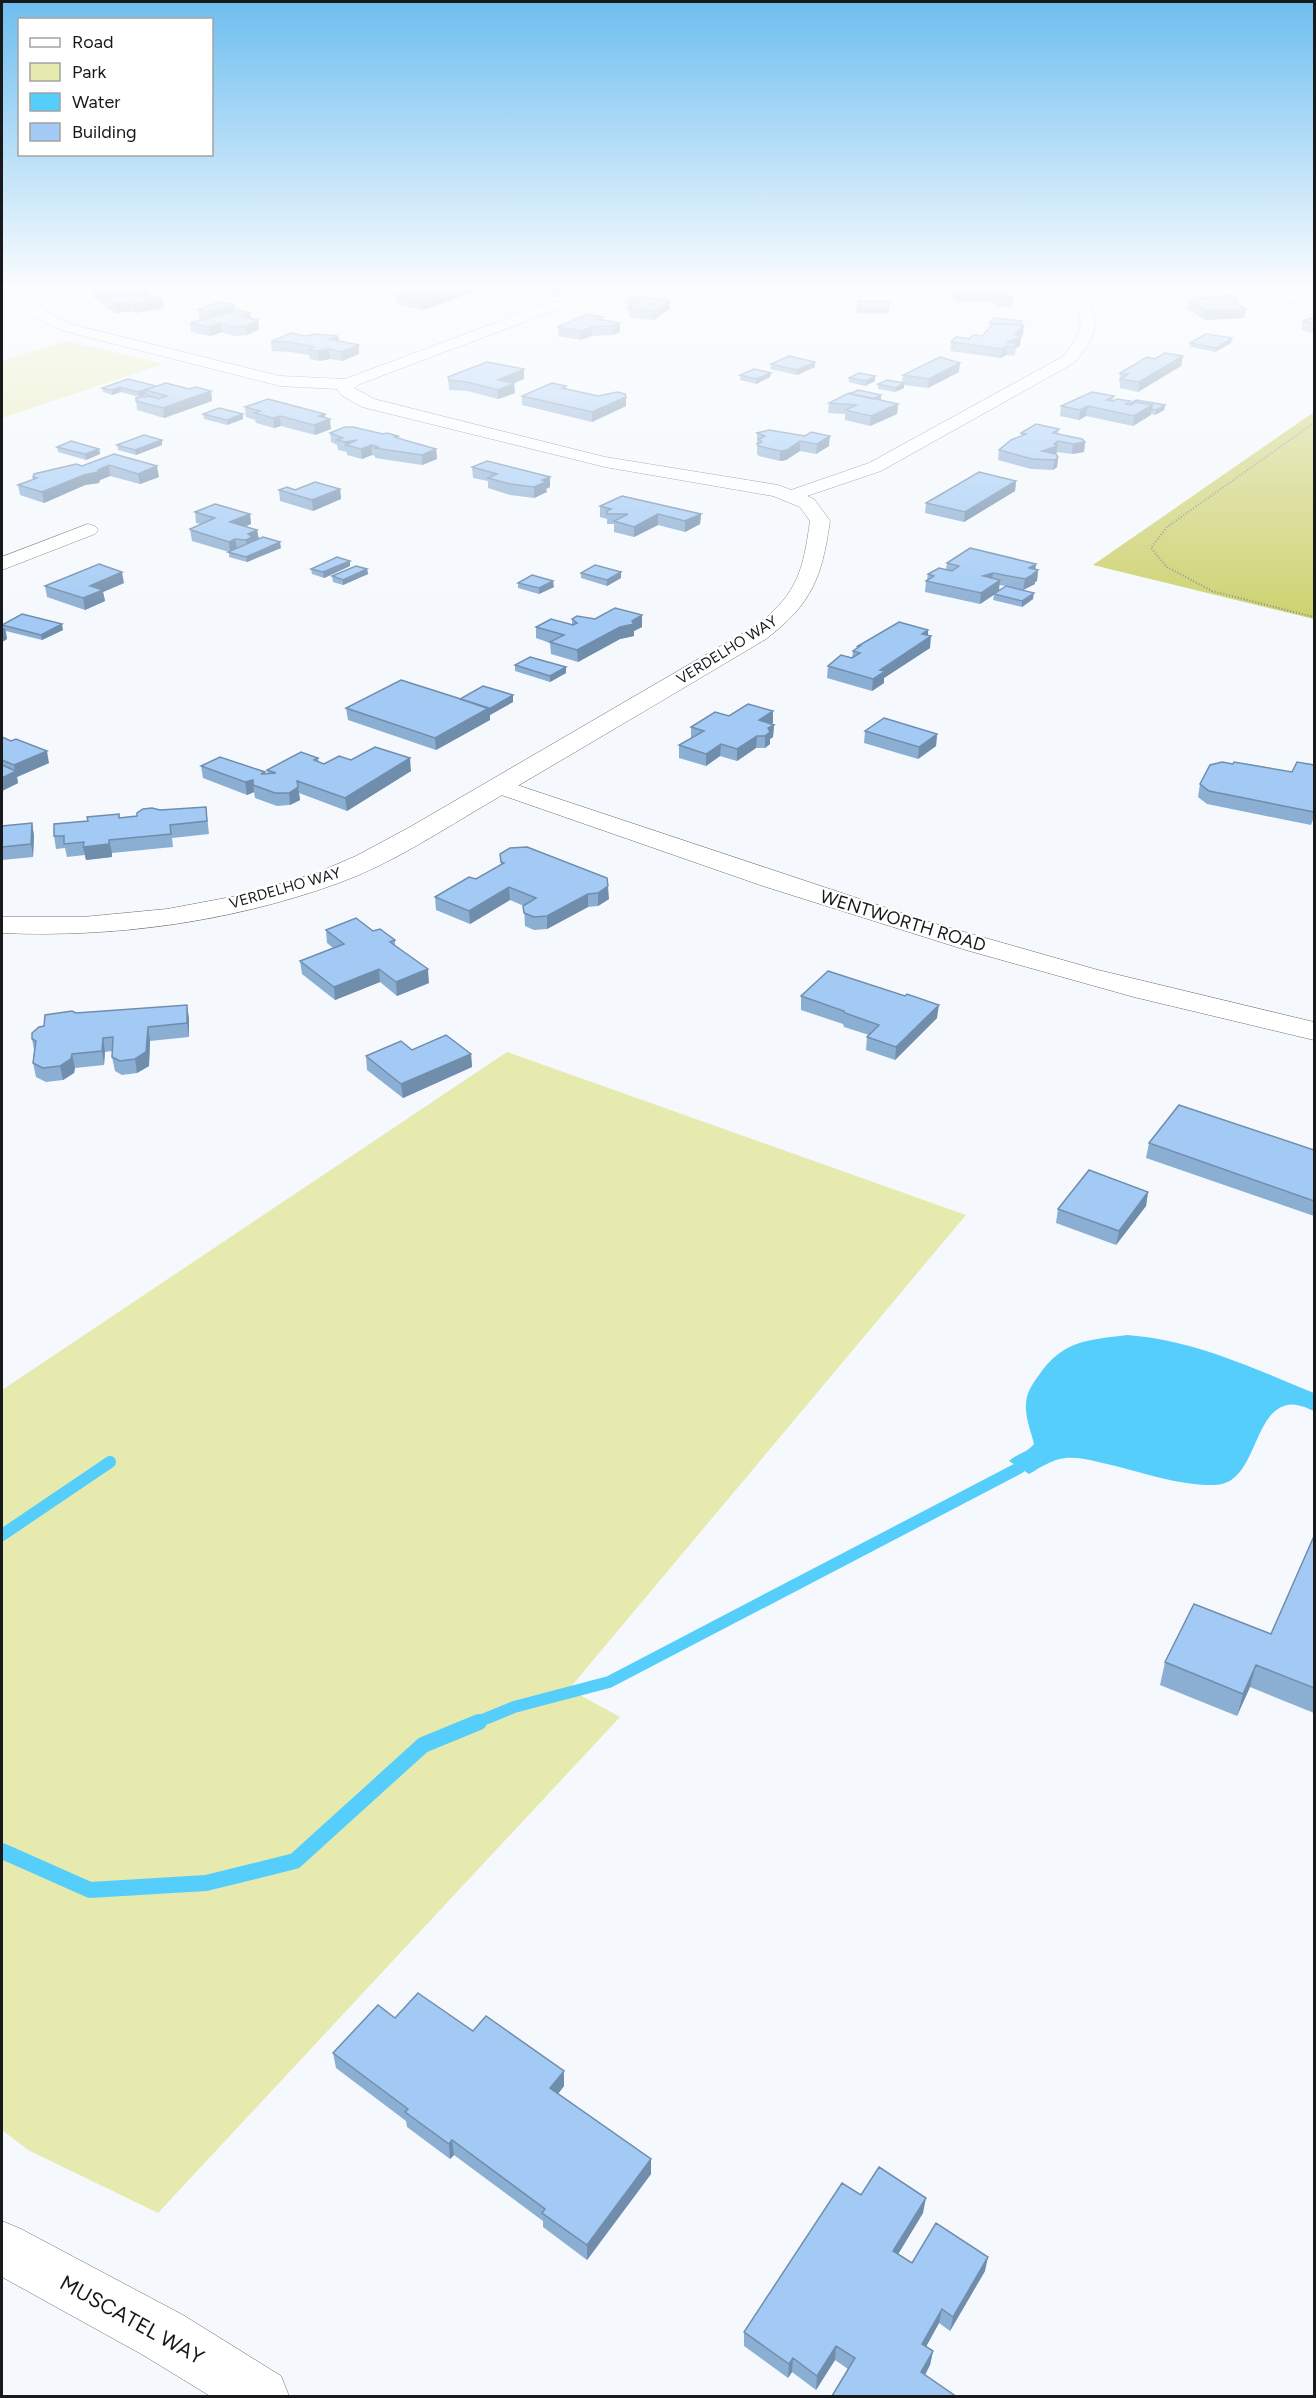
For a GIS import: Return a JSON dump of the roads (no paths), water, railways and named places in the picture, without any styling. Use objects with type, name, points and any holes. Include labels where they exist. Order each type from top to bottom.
[{"type":"street","name":"VERDELHO WAY","points":[[2,925],[81,924],[136,919],[225,905],[327,878],[381,854],[758,634],[786,612],[803,592],[811,574],[820,521],[807,503],[793,495],[764,487],[605,462],[360,400]]},
{"type":"street","points":[[793,495],[875,466],[995,400]]},
{"type":"street","points":[[2,564],[88,530]]},
{"type":"street","name":"WENTWORTH ROAD","points":[[500,786],[843,903],[962,940],[1140,989],[1314,1031]]},
{"type":"street","name":"MUSCATEL WAY","points":[[2,2248],[163,2335],[261,2397]]},
{"type":"water","points":[[1127,1335],[1200,1349],[1268,1374],[1314,1393],[1314,1411],[1291,1405],[1276,1410],[1267,1420],[1239,1473],[1229,1482],[1215,1485],[1174,1481],[1107,1464],[1066,1458],[1046,1464],[1029,1474],[1009,1461],[1034,1444],[1026,1414],[1026,1400],[1032,1385],[1048,1363],[1067,1348],[1077,1344],[1100,1338]]},
{"type":"waterway","points":[[2,1535],[110,1462]]},
{"type":"waterway","points":[[475,1723],[514,1707],[609,1682],[1019,1468]]},
{"type":"waterway","points":[[2,1851],[90,1890],[206,1883],[295,1861],[423,1745],[479,1722]]}]
